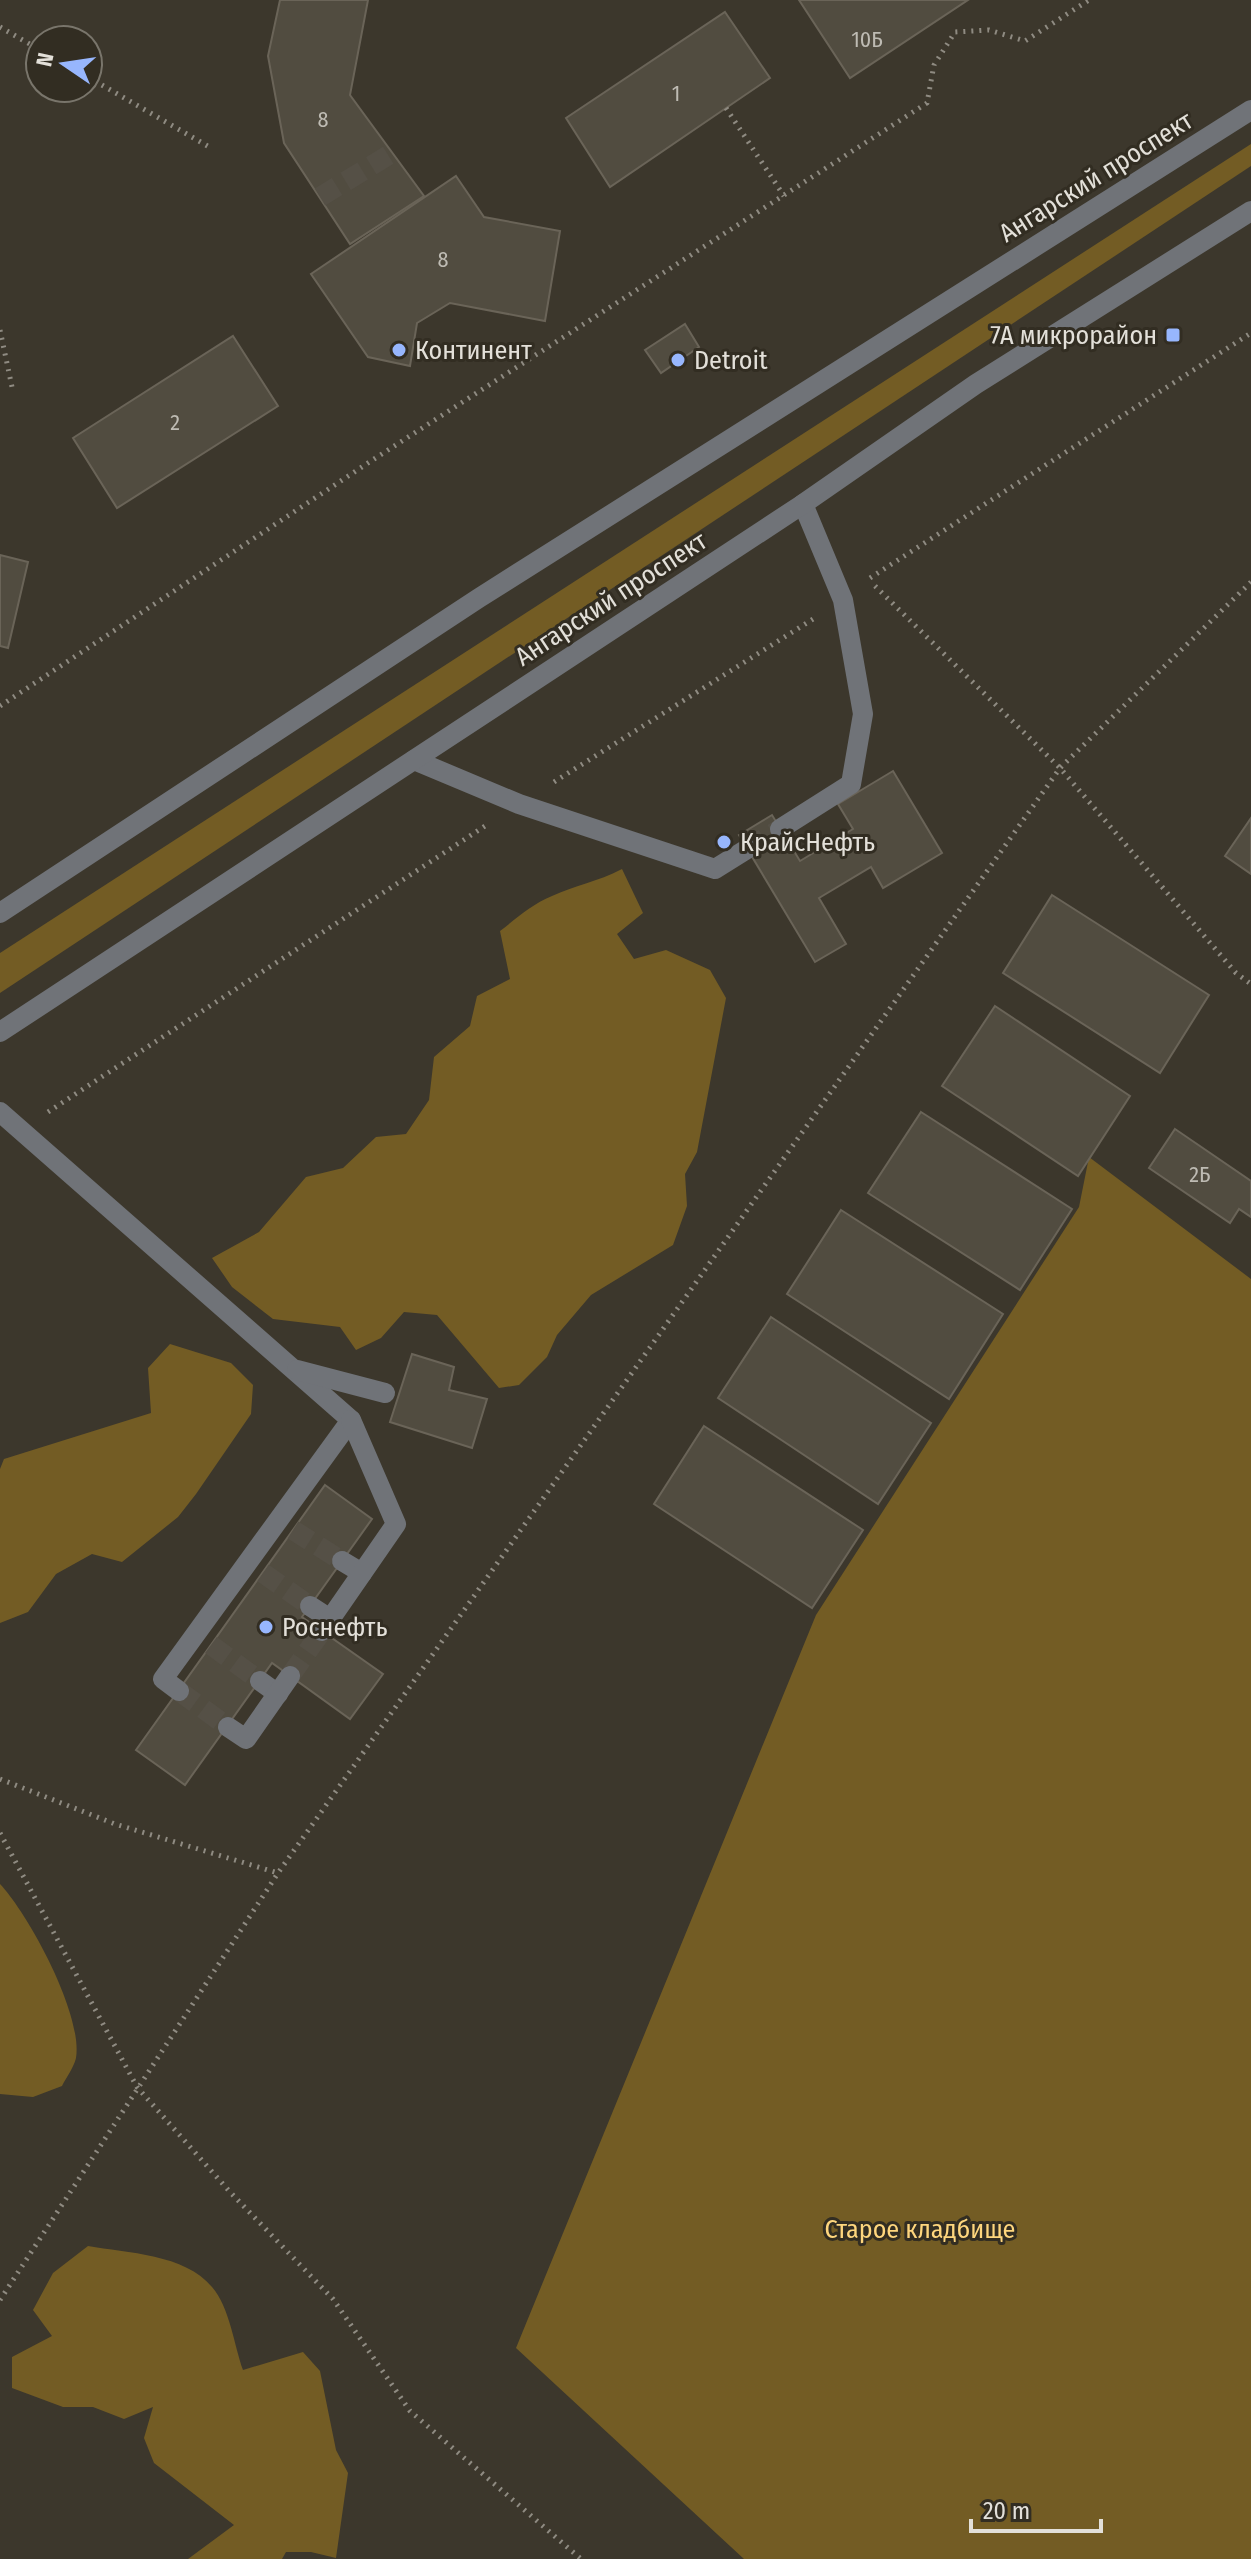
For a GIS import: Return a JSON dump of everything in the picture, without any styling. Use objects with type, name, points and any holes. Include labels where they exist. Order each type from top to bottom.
[{"type":"street","name":"Ангарский проспект","points":[[0,913],[479,598],[1251,110]]},
{"type":"street","name":"Ангарский проспект","points":[[0,1032],[803,504],[976,384],[1251,211]]},
{"type":"street","points":[[780,829],[851,784],[863,714],[843,600],[803,504]]},
{"type":"street","points":[[414,760],[519,804],[715,869],[747,849]]},
{"type":"street","points":[[0,1112],[351,1420],[396,1524],[326,1625],[310,1606]]},
{"type":"street","points":[[293,1369],[385,1393]]},
{"type":"street","points":[[179,1691],[163,1679],[203,1640],[286,1525],[351,1420]]},
{"type":"street","points":[[342,1561],[362,1573]]},
{"type":"street","points":[[228,1727],[246,1739],[284,1685],[260,1681]]},
{"type":"path","points":[[0,706],[371,461],[927,103],[934,65],[955,32],[989,30],[1025,41],[1089,0]]},
{"type":"path","points":[[0,27],[24,41]]},
{"type":"path","points":[[104,86],[211,148]]},
{"type":"path","points":[[726,108],[784,196]]},
{"type":"path","points":[[0,330],[12,387]]},
{"type":"path","points":[[868,580],[1251,333]]},
{"type":"path","points":[[859,569],[1060,768],[1236,973],[1251,984]]},
{"type":"path","points":[[0,2300],[278,1873],[1060,768],[1251,582]]},
{"type":"path","points":[[20,1130],[519,804],[843,600]]},
{"type":"path","points":[[0,1779],[115,1824],[278,1873]]},
{"type":"path","points":[[0,1833],[137,2087],[230,2192],[333,2299],[410,2411],[581,2559]]},
{"type":"green space","points":[[1251,144],[1251,166],[0,993],[0,953]]},
{"type":"green space","points":[[622,869],[643,913],[617,934],[634,959],[666,950],[710,970],[726,998],[697,1152],[685,1174],[687,1206],[673,1245],[591,1295],[557,1335],[547,1357],[519,1385],[499,1388],[437,1315],[404,1312],[381,1338],[356,1350],[340,1327],[273,1319],[232,1287],[212,1258],[259,1232],[306,1177],[343,1168],[376,1137],[406,1134],[429,1100],[434,1057],[470,1026],[477,996],[510,979],[500,931],[545,899]]},
{"type":"green space","name":"Старое кладбище","points":[[1089,1157],[1251,1279],[1251,2559],[744,2559],[516,2348],[816,1615],[1079,1207]]},
{"type":"green space","points":[[170,1344],[231,1363],[253,1385],[251,1414],[178,1517],[122,1562],[92,1554],[56,1574],[28,1612],[0,1623],[0,1469],[4,1459],[151,1413],[148,1368]]},
{"type":"green space","points":[[0,1884],[25,1918],[52,1966],[76,2039],[76,2058],[62,2086],[33,2097],[0,2094]]},
{"type":"green space","points":[[88,2246],[171,2261],[201,2276],[223,2305],[243,2370],[303,2352],[320,2371],[336,2450],[348,2473],[336,2558],[311,2552],[286,2552],[282,2559],[188,2559],[234,2525],[154,2463],[144,2438],[153,2407],[124,2419],[93,2407],[63,2407],[12,2388],[12,2357],[52,2336],[33,2310],[53,2273]]},
{"type":"building","points":[[280,0],[368,0],[350,95],[424,196],[350,244],[284,143],[268,56]]},
{"type":"building","points":[[799,0],[968,0],[850,78]]},
{"type":"building","points":[[725,12],[770,78],[610,187],[566,118]]},
{"type":"building","points":[[456,176],[484,217],[560,231],[545,321],[450,303],[417,323],[410,366],[368,357],[311,274]]},
{"type":"building","points":[[685,324],[699,347],[661,373],[645,350]]},
{"type":"building","points":[[233,336],[278,406],[117,508],[73,438]]},
{"type":"building","points":[[0,555],[28,562],[8,648],[0,646]]},
{"type":"building","points":[[893,771],[942,853],[883,888],[871,867],[819,898],[846,944],[815,962],[739,835],[772,815],[800,861],[853,829],[838,804]]},
{"type":"building","points":[[1251,818],[1251,874],[1225,856]]},
{"type":"building","points":[[1052,895],[1209,995],[1160,1073],[1003,973]]},
{"type":"building","points":[[995,1006],[1130,1096],[1078,1176],[942,1086]]},
{"type":"building","points":[[921,1112],[1072,1209],[1020,1290],[868,1193]]},
{"type":"building","points":[[1175,1129],[1251,1181],[1251,1217],[1239,1209],[1230,1223],[1149,1168]]},
{"type":"building","points":[[841,1210],[1003,1314],[949,1399],[787,1294]]},
{"type":"building","points":[[771,1317],[931,1423],[878,1504],[718,1398]]},
{"type":"building","points":[[412,1354],[454,1367],[449,1390],[487,1399],[472,1448],[390,1422]]},
{"type":"building","points":[[704,1426],[863,1530],[812,1608],[654,1504]]},
{"type":"building","points":[[325,1485],[372,1519],[302,1617],[383,1674],[350,1719],[272,1663],[185,1785],[136,1750]]},
{"type":"tunnel","points":[[320,197],[392,153]]},
{"type":"tunnel","points":[[747,849],[780,829]]},
{"type":"tunnel","points":[[293,1530],[342,1561]]},
{"type":"tunnel","points":[[263,1573],[310,1606]]},
{"type":"tunnel","points":[[290,1676],[322,1631]]},
{"type":"tunnel","points":[[211,1645],[260,1681]]},
{"type":"tunnel","points":[[179,1691],[228,1727]]},
{"type":"place","name":"7А микрорайон","points":[[1173,335]]},
{"type":"place","name":"Континент","points":[[399,350]]},
{"type":"place","name":"Detroit","points":[[678,360]]},
{"type":"place","name":"КрайсНефть","points":[[724,842]]},
{"type":"place","name":"Роснефть","points":[[266,1627]]}]
